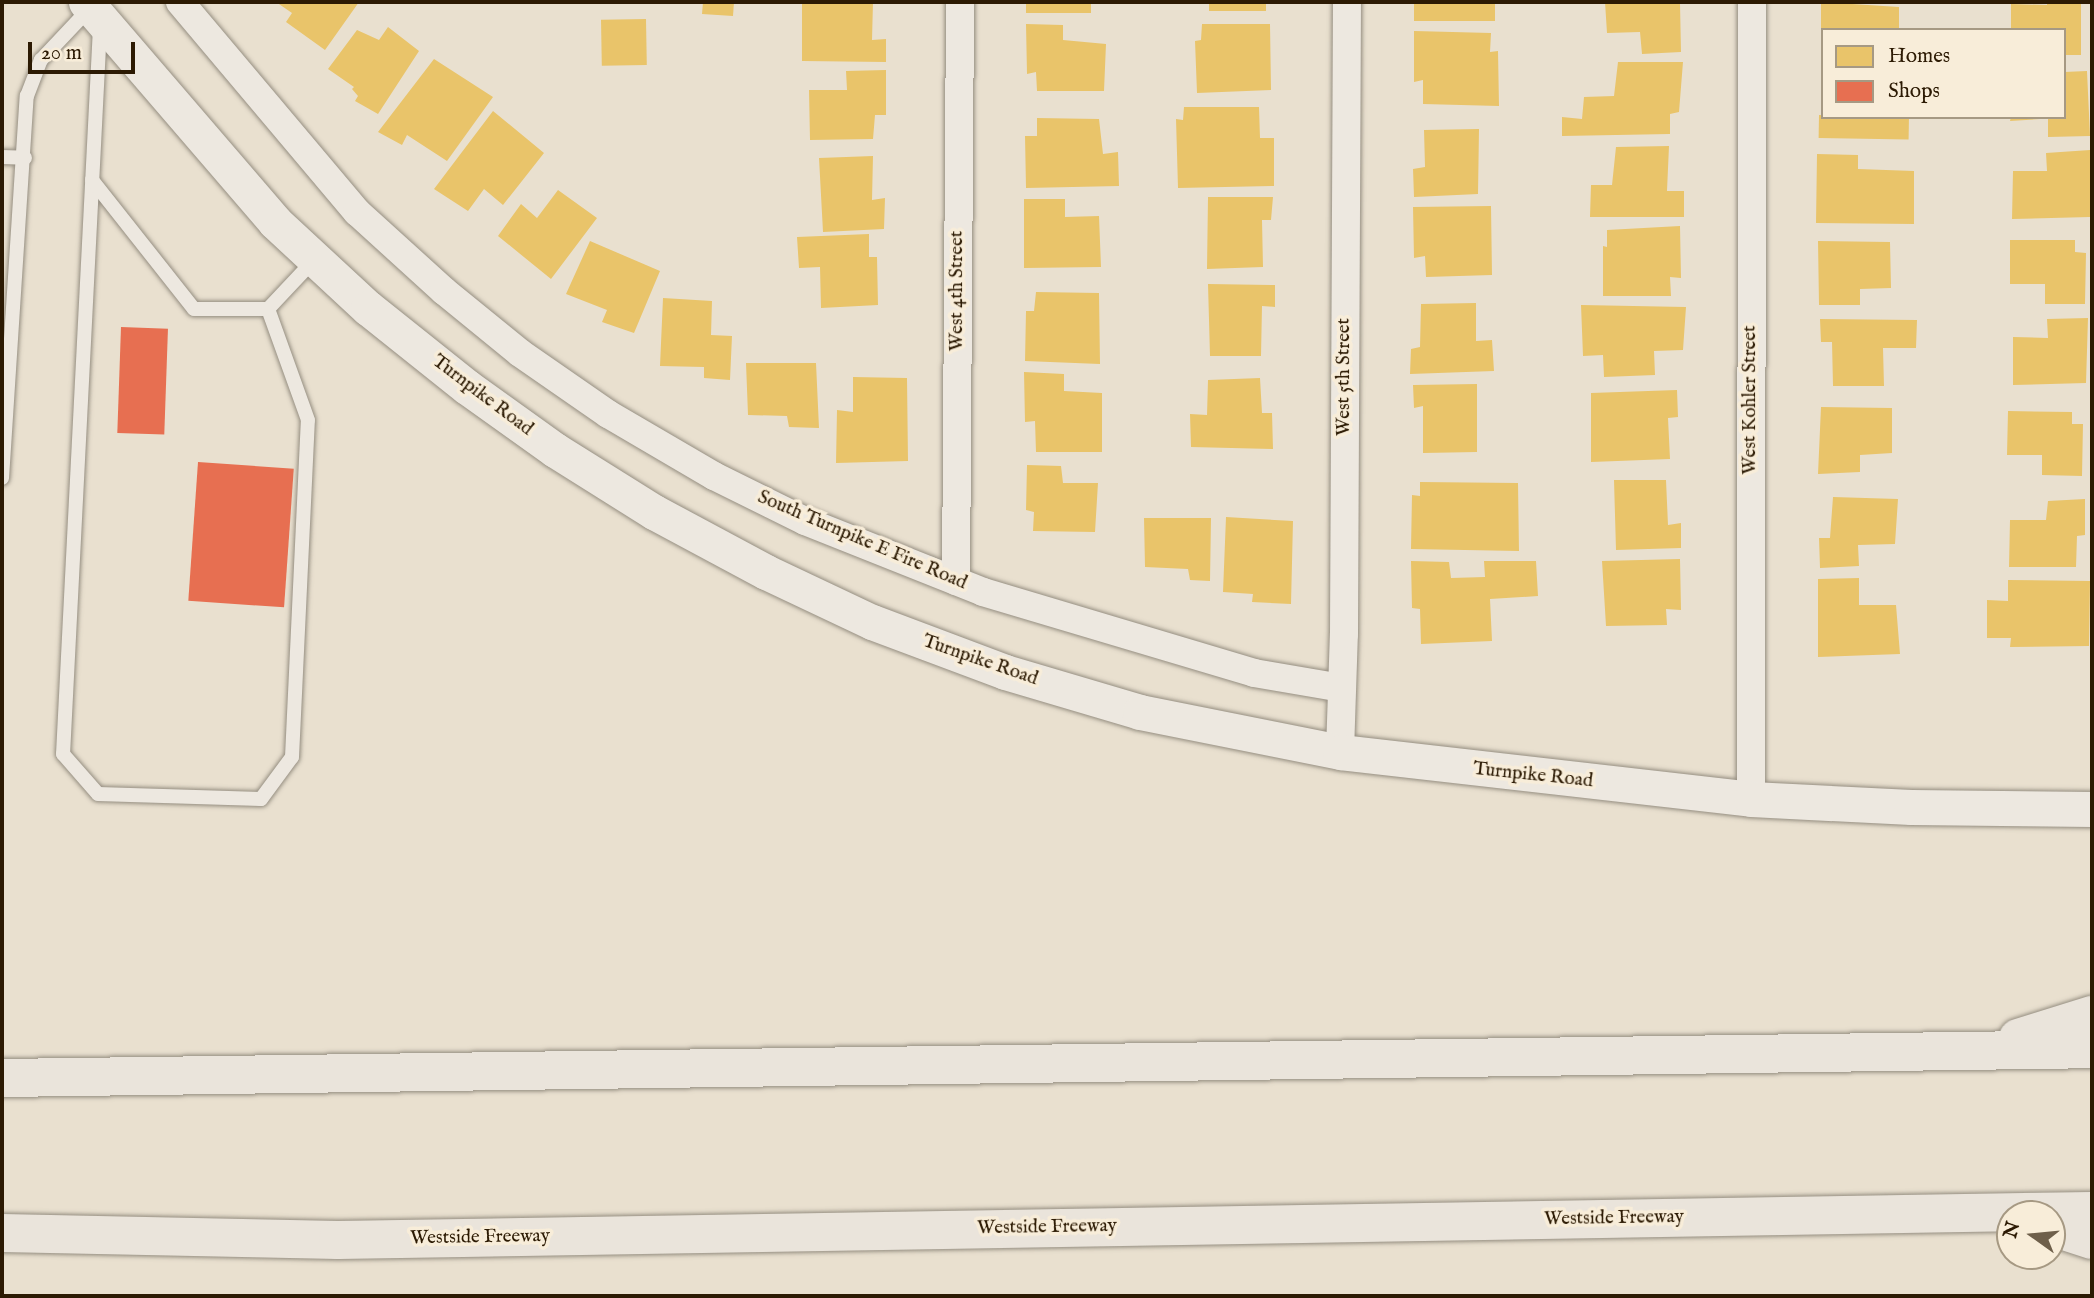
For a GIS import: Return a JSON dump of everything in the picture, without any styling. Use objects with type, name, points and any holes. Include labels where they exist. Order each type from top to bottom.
[{"type":"highway","points":[[1980,1051],[2092,1015]]},
{"type":"highway","points":[[2,1078],[2092,1049]]},
{"type":"highway","name":"Westside Freeway","points":[[2066,1211],[2092,1210]]},
{"type":"highway","name":"Westside Freeway","points":[[2,1233],[338,1240],[1996,1213]]},
{"type":"highway","points":[[2066,1232],[2092,1240]]},
{"type":"street","name":"South Turnpike E Fire Road","points":[[180,2],[357,212],[444,291],[520,353],[608,414],[714,476],[805,521],[956,581],[1254,673],[1342,688]]},
{"type":"street","name":"West 4th Street","points":[[956,581],[960,2]]},
{"type":"street","name":"West 5th Street","points":[[1340,752],[1347,2]]},
{"type":"street","name":"West Kohler Street","points":[[1751,799],[1752,2]]},
{"type":"street","name":"Turnpike Road","points":[[98,7],[275,222],[368,308],[457,380],[555,450],[654,512],[766,572],[872,622],[1005,672],[1140,712],[1269,740],[1340,752],[1751,799],[1911,807],[2092,809]]},
{"type":"lane","points":[[2,478],[27,96],[41,60],[98,7]]},
{"type":"lane","points":[[98,7],[92,180],[63,754],[98,794],[261,799],[292,757],[308,421],[268,309]]},
{"type":"lane","points":[[2,157],[24,158]]},
{"type":"lane","points":[[92,180],[194,309],[268,309],[315,259]]},
{"type":"building: Homes","points":[[276,2],[359,2],[325,50],[286,22],[292,13]]},
{"type":"building: Homes","points":[[703,2],[734,2],[733,16],[702,14]]},
{"type":"building: Homes","points":[[802,2],[873,2],[872,40],[886,39],[886,62],[802,61]]},
{"type":"building: Homes","points":[[1026,2],[1091,2],[1091,13],[1026,13]]},
{"type":"building: Homes","points":[[1209,2],[1266,2],[1266,11],[1209,11]]},
{"type":"building: Homes","points":[[1414,2],[1495,2],[1495,21],[1414,21]]},
{"type":"building: Homes","points":[[1605,2],[1680,3],[1681,52],[1642,54],[1640,32],[1607,33]]},
{"type":"building: Homes","points":[[1821,2],[1899,7],[1899,28],[1821,28]]},
{"type":"building: Homes","points":[[2047,2],[2081,2],[2081,55],[2066,55],[2066,28],[2011,28],[2011,4],[2047,5]]},
{"type":"building: Homes","points":[[646,19],[647,65],[602,66],[601,20]]},
{"type":"building: Homes","points":[[1026,24],[1063,25],[1063,40],[1106,44],[1104,91],[1037,91],[1036,72],[1027,74]]},
{"type":"building: Homes","points":[[1202,24],[1270,24],[1271,90],[1197,93],[1195,41],[1201,40]]},
{"type":"building: Homes","points":[[388,27],[419,51],[378,114],[355,101],[358,96],[352,89],[354,87],[328,69],[357,30],[379,40]]},
{"type":"building: Homes","points":[[1414,31],[1491,33],[1490,52],[1498,51],[1499,106],[1423,104],[1423,80],[1414,82]]},
{"type":"building: Homes","points":[[434,59],[493,97],[447,161],[407,135],[402,145],[378,132]]},
{"type":"building: Homes","points":[[1618,62],[1683,62],[1679,112],[1670,114],[1670,134],[1562,136],[1562,117],[1582,119],[1584,97],[1614,96]]},
{"type":"building: Homes","points":[[886,70],[886,115],[875,115],[873,139],[810,140],[809,90],[847,90],[846,71]]},
{"type":"building: Homes","points":[[2087,71],[2090,136],[2048,137],[2048,119],[2066,119],[2066,72]]},
{"type":"building: Homes","points":[[1184,107],[1259,107],[1260,138],[1274,138],[1274,186],[1178,188],[1176,119],[1183,120]]},
{"type":"building: Homes","points":[[493,111],[544,153],[503,205],[484,189],[468,211],[434,189]]},
{"type":"building: Homes","points":[[1819,115],[1821,119],[1909,119],[1909,140],[1819,138]]},
{"type":"building: Homes","points":[[1037,118],[1099,119],[1103,154],[1118,152],[1119,186],[1026,188],[1025,136],[1037,136]]},
{"type":"building: Homes","points":[[1479,129],[1478,194],[1414,197],[1413,169],[1425,167],[1424,130]]},
{"type":"building: Homes","points":[[1669,146],[1667,191],[1684,191],[1684,217],[1590,217],[1591,185],[1612,185],[1616,147]]},
{"type":"building: Homes","points":[[2090,150],[2090,217],[2012,219],[2013,171],[2047,171],[2046,153]]},
{"type":"building: Homes","points":[[1817,154],[1858,155],[1858,169],[1914,171],[1914,224],[1816,223]]},
{"type":"building: Homes","points":[[873,156],[872,200],[885,198],[884,229],[823,232],[819,158]]},
{"type":"building: Homes","points":[[558,190],[597,218],[551,279],[498,236],[521,204],[537,218]]},
{"type":"building: Homes","points":[[1208,197],[1273,197],[1271,220],[1262,220],[1263,267],[1207,269]]},
{"type":"building: Homes","points":[[1024,199],[1065,199],[1065,217],[1099,216],[1101,267],[1024,268]]},
{"type":"building: Homes","points":[[1491,206],[1492,275],[1426,277],[1425,256],[1414,258],[1413,207]]},
{"type":"building: Homes","points":[[1680,226],[1681,278],[1670,277],[1671,296],[1603,296],[1603,246],[1607,247],[1607,230]]},
{"type":"building: Homes","points":[[869,234],[869,257],[877,257],[878,305],[821,308],[820,267],[799,268],[797,237]]},
{"type":"building: Homes","points":[[2010,240],[2075,240],[2075,252],[2086,253],[2085,304],[2045,304],[2045,284],[2010,284]]},
{"type":"building: Homes","points":[[590,241],[660,271],[634,333],[602,322],[607,310],[566,294]]},
{"type":"building: Homes","points":[[1818,241],[1890,242],[1891,288],[1860,289],[1860,305],[1819,305]]},
{"type":"building: Homes","points":[[1208,284],[1275,285],[1275,307],[1262,306],[1261,356],[1210,356]]},
{"type":"building: Homes","points":[[1036,292],[1099,293],[1100,364],[1025,361],[1026,311],[1034,311]]},
{"type":"building: Homes","points":[[663,298],[712,301],[711,335],[732,336],[730,380],[704,378],[704,367],[660,366]]},
{"type":"building: Homes","points":[[1476,303],[1476,341],[1492,340],[1494,371],[1410,374],[1411,349],[1420,347],[1421,304]]},
{"type":"building: Homes","points":[[1581,305],[1686,307],[1683,350],[1654,351],[1655,375],[1604,377],[1603,355],[1583,356]]},
{"type":"building: Homes","points":[[2088,318],[2086,383],[2013,385],[2013,337],[2048,338],[2047,319]]},
{"type":"building: Homes","points":[[1820,319],[1917,320],[1916,348],[1883,348],[1884,386],[1833,386],[1832,342],[1821,342]]},
{"type":"building: Homes","points":[[746,363],[816,363],[819,428],[789,427],[787,416],[748,415]]},
{"type":"building: Homes","points":[[1024,372],[1064,374],[1064,391],[1102,393],[1102,452],[1036,452],[1035,421],[1025,422]]},
{"type":"building: Homes","points":[[853,377],[907,378],[908,461],[836,463],[837,410],[853,412]]},
{"type":"building: Homes","points":[[1260,378],[1262,413],[1272,413],[1273,449],[1191,447],[1190,414],[1207,415],[1208,380]]},
{"type":"building: Homes","points":[[1477,384],[1477,452],[1423,453],[1423,406],[1414,408],[1413,385]]},
{"type":"building: Homes","points":[[1677,390],[1678,417],[1668,418],[1670,459],[1591,462],[1591,393]]},
{"type":"building: Homes","points":[[1821,407],[1892,408],[1892,453],[1860,455],[1860,472],[1818,474]]},
{"type":"building: Homes","points":[[2008,411],[2072,412],[2072,424],[2083,424],[2082,476],[2042,475],[2042,455],[2007,455]]},
{"type":"building: Homes","points":[[1027,465],[1061,466],[1063,483],[1098,483],[1095,532],[1033,531],[1034,512],[1026,510]]},
{"type":"building: Homes","points":[[1614,480],[1666,480],[1668,525],[1681,523],[1681,548],[1616,550]]},
{"type":"building: Homes","points":[[1420,482],[1518,483],[1519,551],[1411,549],[1412,495],[1420,496]]},
{"type":"building: Homes","points":[[1833,497],[1898,499],[1895,544],[1858,545],[1859,566],[1820,568],[1819,538],[1830,538]]},
{"type":"building: Homes","points":[[2085,499],[2085,535],[2077,536],[2076,567],[2009,567],[2010,520],[2046,520],[2048,501]]},
{"type":"building: Homes","points":[[1226,517],[1293,521],[1291,604],[1252,602],[1253,594],[1223,592]]},
{"type":"building: Homes","points":[[1144,518],[1211,518],[1210,581],[1190,580],[1188,569],[1145,567]]},
{"type":"building: Homes","points":[[1680,559],[1681,610],[1666,609],[1667,625],[1606,626],[1602,561]]},
{"type":"building: Homes","points":[[1411,561],[1449,562],[1451,578],[1485,577],[1484,561],[1536,561],[1538,596],[1490,599],[1492,641],[1421,644],[1420,609],[1412,608]]},
{"type":"building: Homes","points":[[1859,578],[1859,605],[1896,605],[1900,654],[1818,657],[1818,579]]},
{"type":"building: Homes","points":[[2008,580],[2090,581],[2089,646],[2010,647],[2011,638],[1987,638],[1987,600],[2008,601]]},
{"type":"building: Shops","points":[[121,327],[168,329],[164,435],[117,433]]},
{"type":"building: Shops","points":[[198,462],[294,469],[284,607],[188,601]]}]
